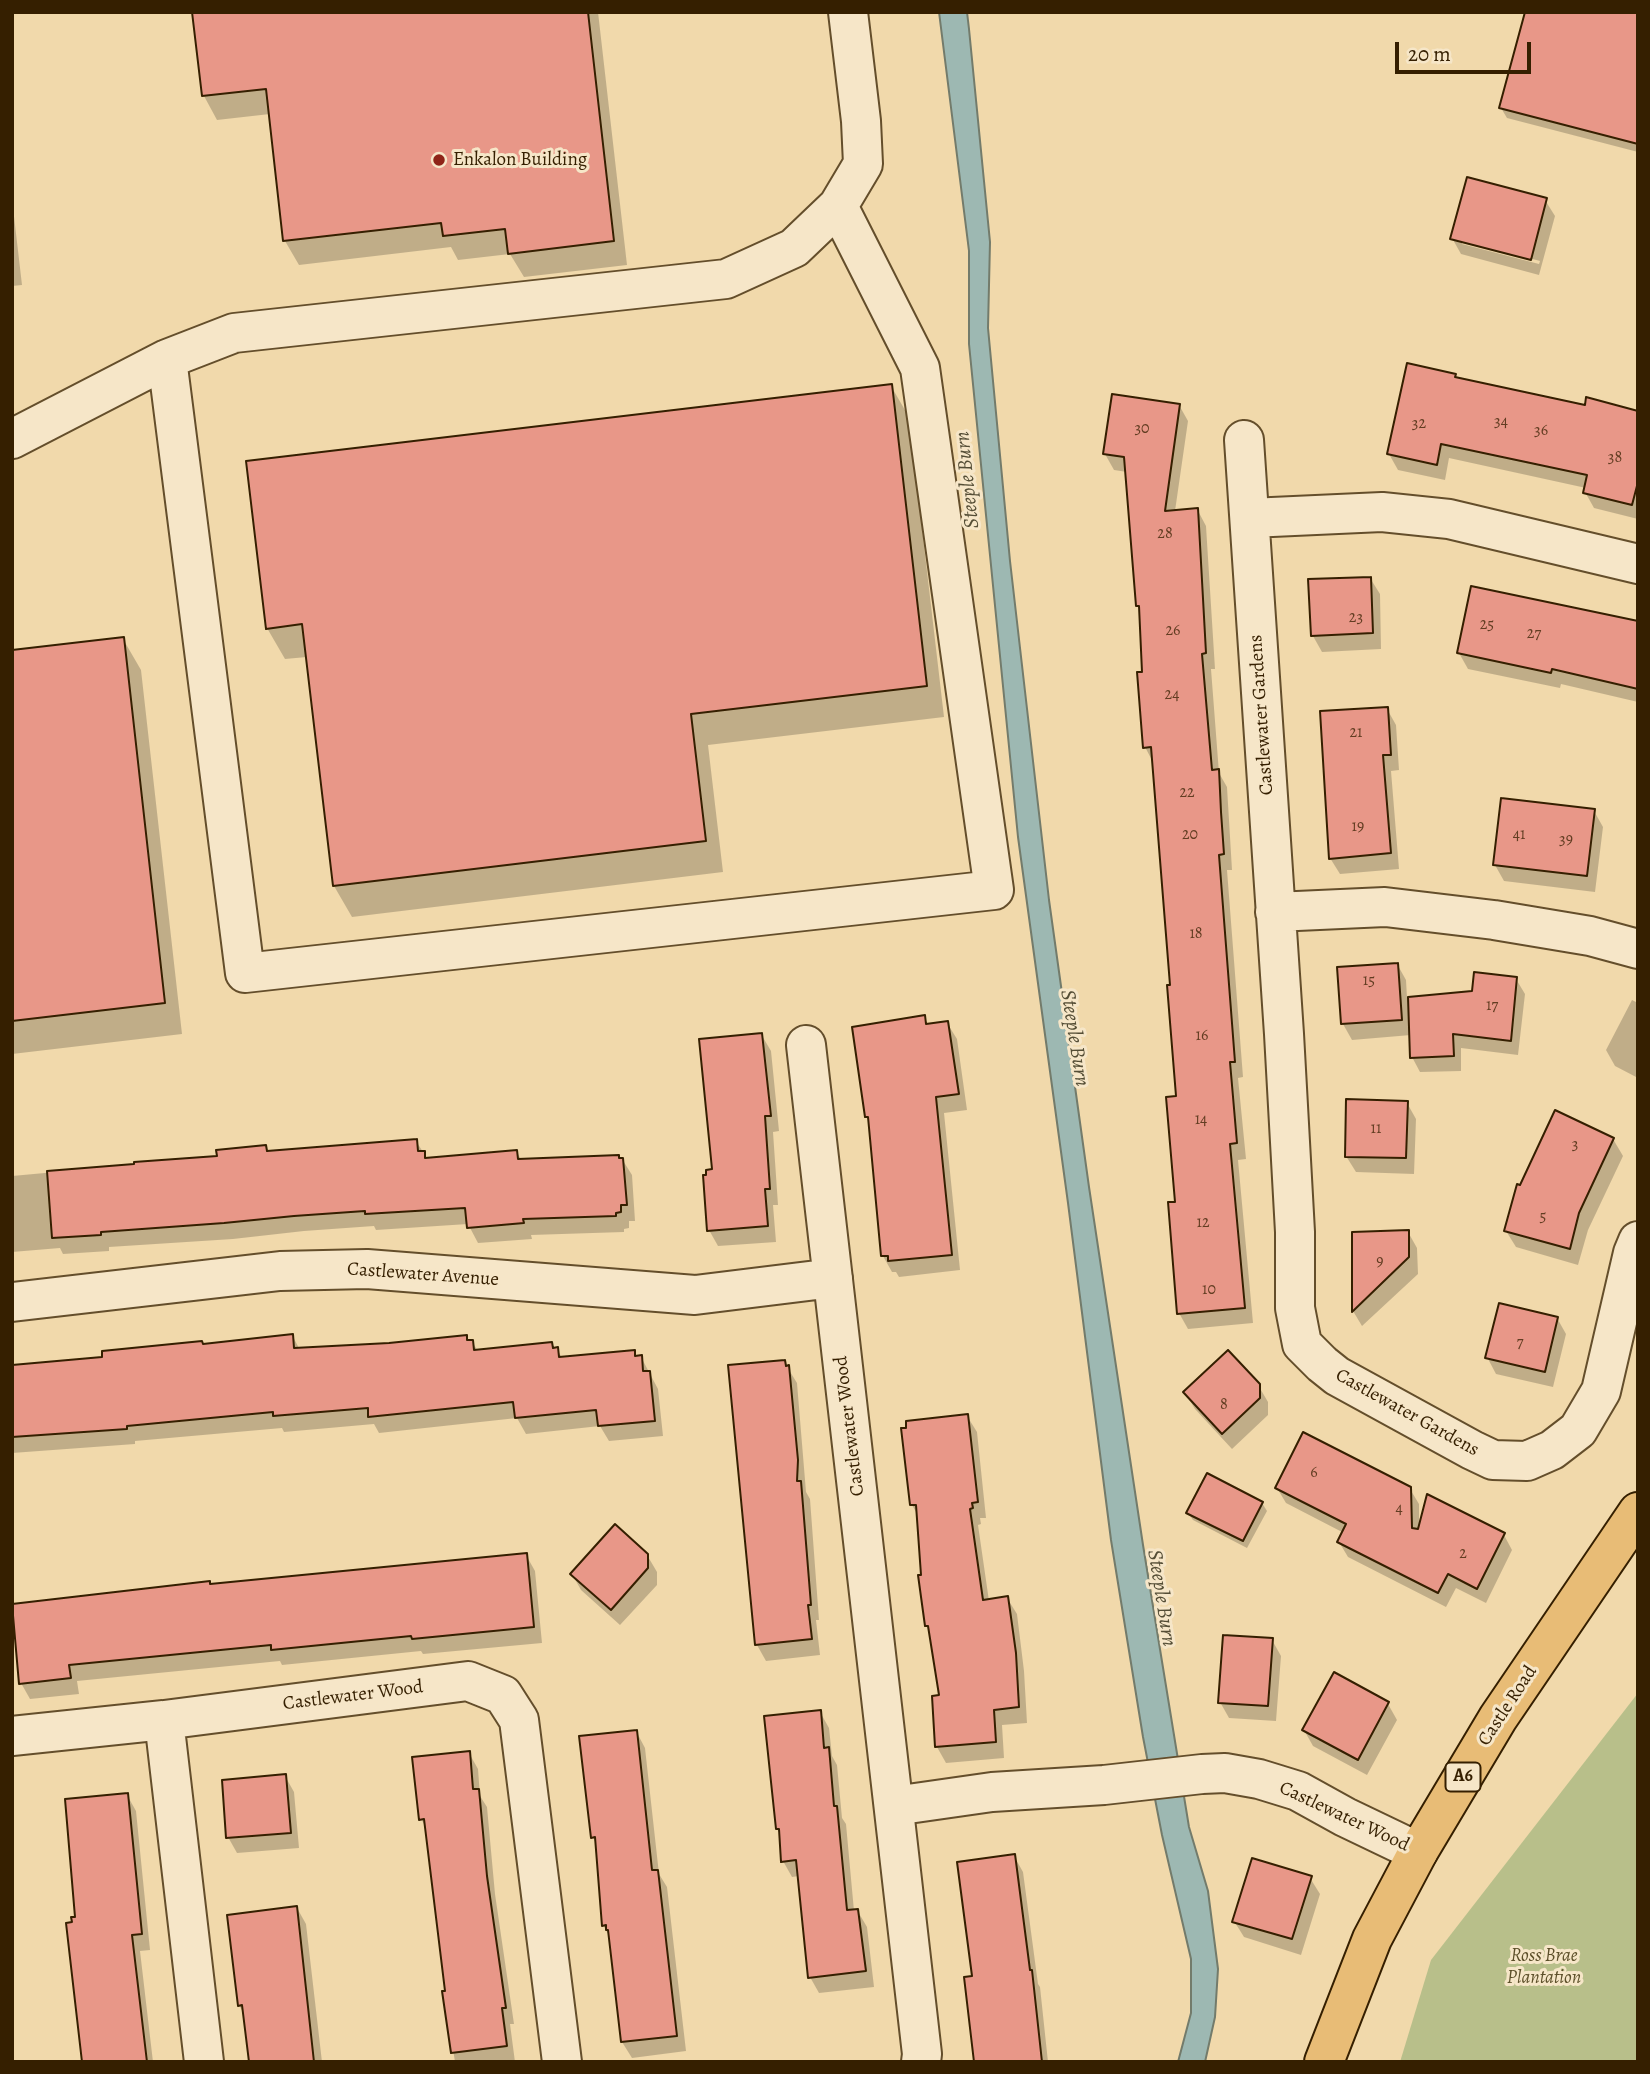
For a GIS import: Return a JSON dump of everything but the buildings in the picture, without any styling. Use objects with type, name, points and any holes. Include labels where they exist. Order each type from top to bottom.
[{"type":"main road","name":"Castle Road","points":[[1324,2062],[1372,1939],[1418,1852],[1498,1718],[1638,1512]]},
{"type":"street","points":[[12,439],[167,359],[234,334],[726,279],[793,248],[838,206],[863,164],[861,121],[848,12]]},
{"type":"street","points":[[167,359],[245,973],[994,890],[920,368],[838,206]]},
{"type":"street","name":"Castlewater Gardens","points":[[1244,440],[1284,1034],[1293,1205],[1295,1308],[1302,1344],[1337,1376],[1482,1455],[1493,1460],[1527,1461],[1552,1450],[1578,1430],[1601,1391],[1638,1241]]},
{"type":"street","points":[[1250,518],[1382,512],[1449,519],[1638,564]]},
{"type":"street","points":[[1275,912],[1385,907],[1494,920],[1590,936],[1638,949]]},
{"type":"street","name":"Castlewater Wood","points":[[806,1045],[921,2062]]},
{"type":"street","name":"Castlewater Avenue","points":[[12,1301],[280,1271],[367,1269],[695,1295],[833,1278]]},
{"type":"street","name":"Castlewater Wood","points":[[12,1736],[164,1720],[468,1681],[503,1695],[519,1720],[562,2062]]},
{"type":"street","points":[[164,1720],[204,2062]]},
{"type":"street","name":"Castlewater Wood","points":[[894,1806],[992,1792],[1104,1785],[1225,1773],[1259,1779],[1298,1791],[1418,1852]]},
{"type":"green space","name":"Ross Brae Plantation","points":[[1638,1693],[1638,2062],[1400,2062],[1431,1960]]},
{"type":"water","points":[[939,12],[967,12],[990,242],[988,328],[1010,561],[1049,900],[1143,1545],[1189,1827],[1208,1891],[1218,1969],[1215,2017],[1205,2062],[1178,2062],[1191,2013],[1191,1959],[1162,1835],[1143,1737],[1111,1540],[1018,837],[969,344],[969,251]]},
{"type":"place","name":"Enkalon Building","points":[[439,160]]},
{"type":"water label","name":"Steeple Burn","points":[[968,480]]},
{"type":"water label","name":"Steeple Burn","points":[[1074,1038]]},
{"type":"water label","name":"Steeple Burn","points":[[1161,1598]]}]
